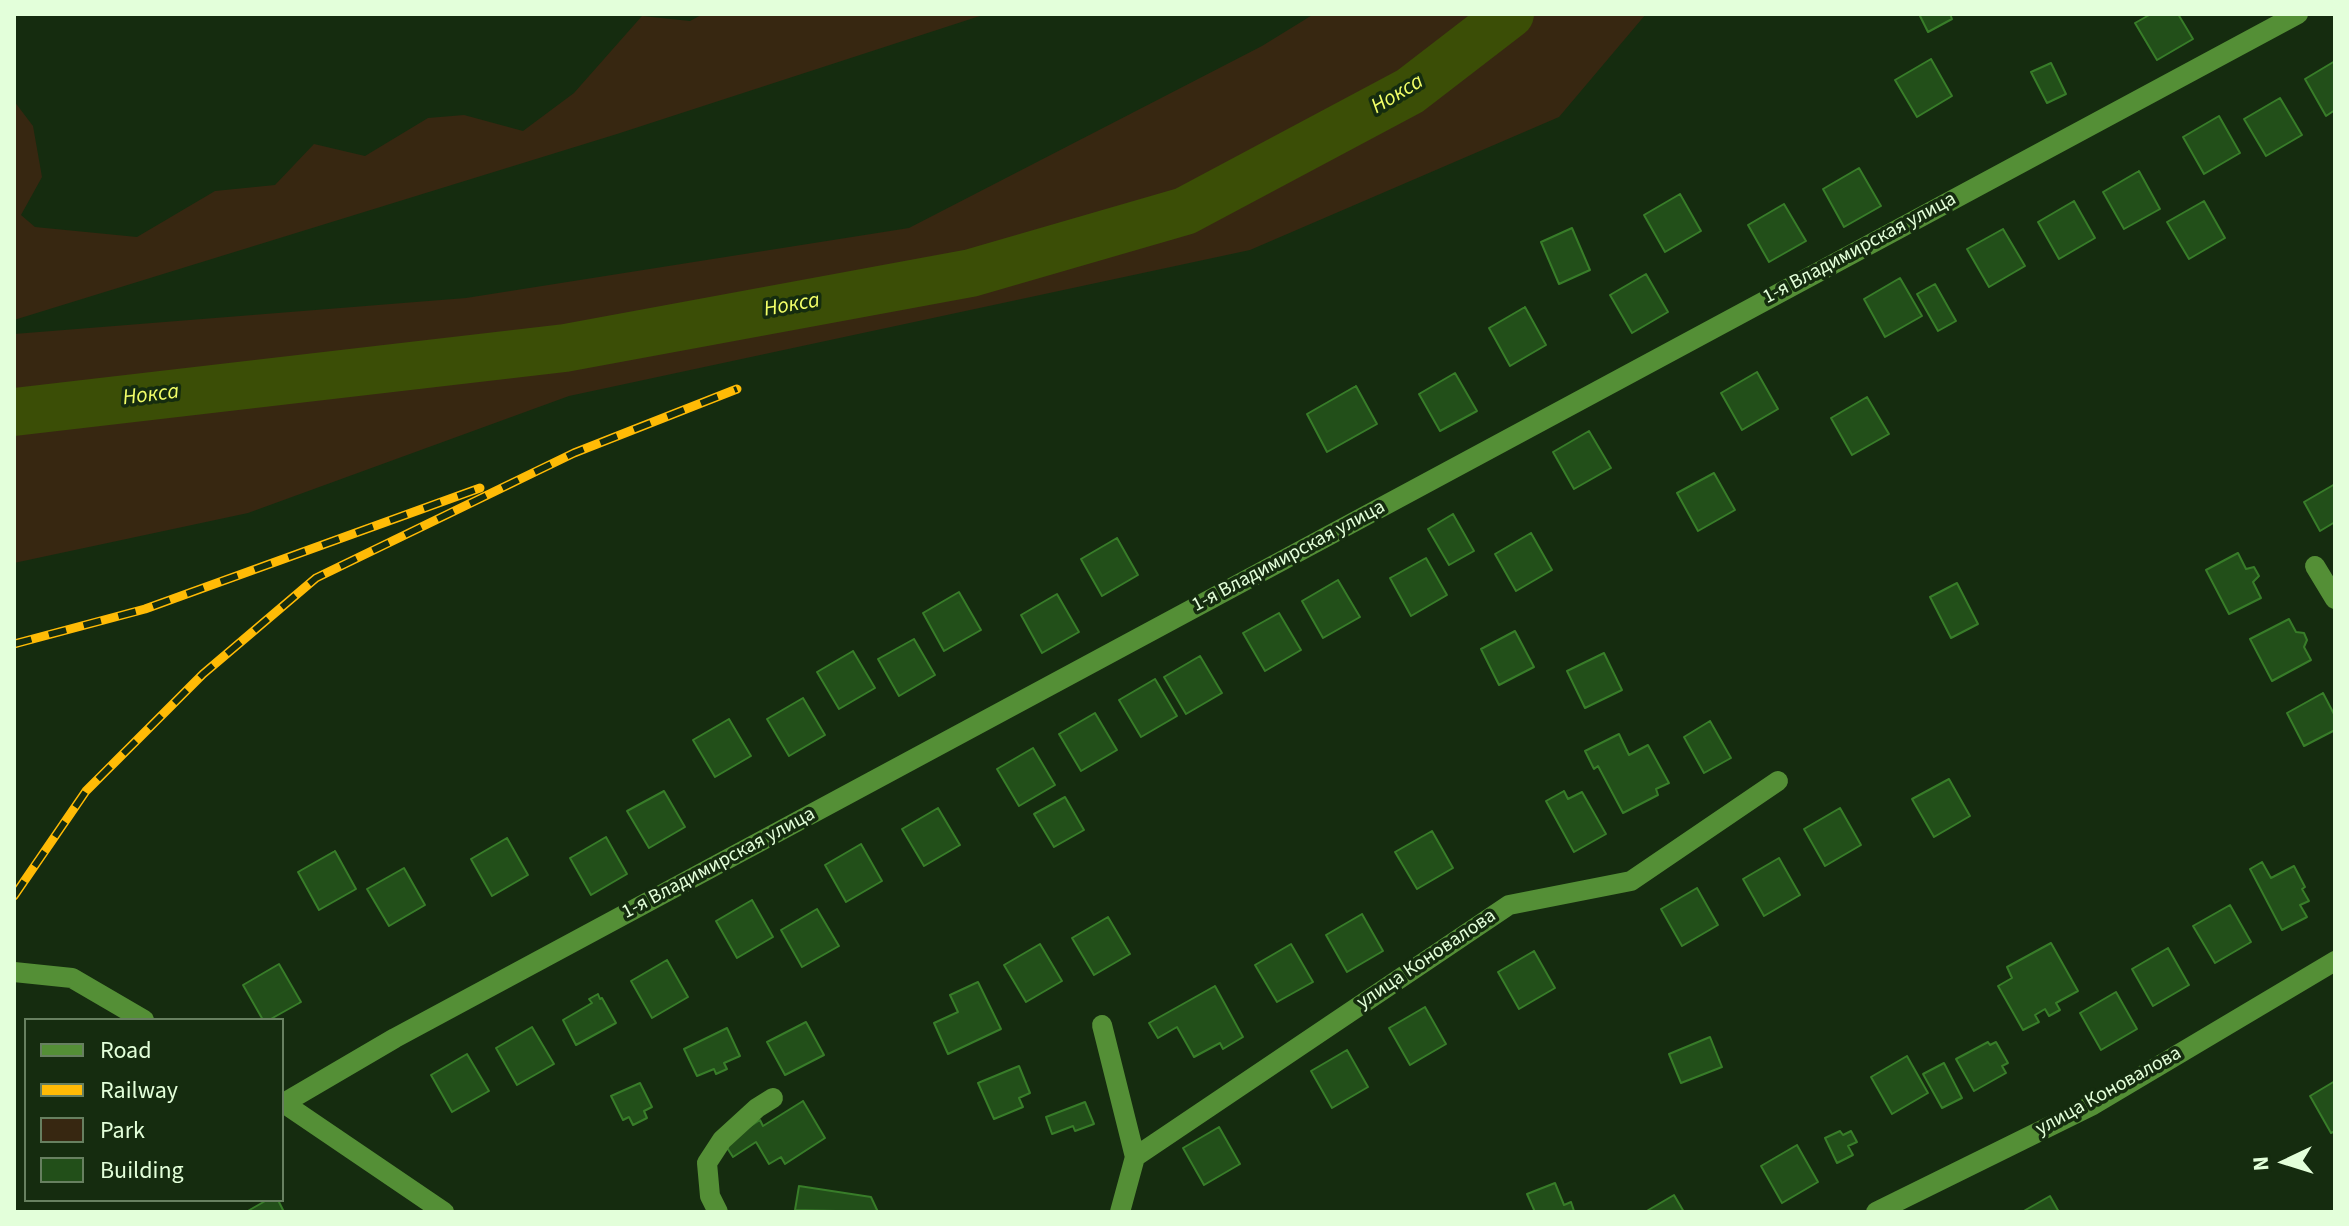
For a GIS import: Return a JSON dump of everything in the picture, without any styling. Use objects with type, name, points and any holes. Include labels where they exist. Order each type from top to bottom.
[{"type":"street","name":"1-я Владимирская улица","points":[[284,1102],[423,1023],[2298,14]]},
{"type":"street","points":[[2315,566],[2335,599]]},
{"type":"street","name":"улица Коновалова","points":[[1135,1157],[1509,905],[1631,881],[1778,781]]},
{"type":"street","name":"улица Коновалова","points":[[1876,1212],[2093,1105],[2335,961]]},
{"type":"street","points":[[14,972],[72,978],[141,1018]]},
{"type":"street","points":[[1102,1025],[1135,1157],[1120,1212]]},
{"type":"street","points":[[718,1212],[710,1196],[707,1163],[722,1140],[757,1108],[773,1098]]},
{"type":"street","points":[[284,1104],[444,1212]]},
{"type":"green space","points":[[703,14],[986,14],[617,134],[14,320],[14,101],[33,126],[42,177],[21,215],[35,227],[137,237],[215,191],[275,185],[314,144],[365,156],[428,118],[464,115],[523,131],[574,93],[642,16],[690,21]]},
{"type":"green space","points":[[1314,14],[1646,14],[1559,117],[1250,250],[569,396],[248,513],[14,563],[14,334],[466,298],[909,228],[1262,46]]},
{"type":"building","points":[[1919,14],[1950,14],[1952,19],[1928,32]]},
{"type":"building","points":[[2151,14],[2178,14],[2193,39],[2157,60],[2135,23]]},
{"type":"building","points":[[1931,59],[1952,96],[1917,117],[1895,80]]},
{"type":"building","points":[[2335,61],[2335,110],[2326,116],[2305,79]]},
{"type":"building","points":[[2051,63],[2066,94],[2047,103],[2031,72]]},
{"type":"building","points":[[2280,98],[2302,135],[2266,156],[2244,119]]},
{"type":"building","points":[[2219,116],[2240,153],[2204,174],[2183,137]]},
{"type":"building","points":[[1859,168],[1881,206],[1844,227],[1823,189]]},
{"type":"building","points":[[2139,171],[2160,209],[2124,229],[2103,192]]},
{"type":"building","points":[[1680,194],[1701,231],[1665,252],[1644,215]]},
{"type":"building","points":[[2074,201],[2095,238],[2059,259],[2038,222]]},
{"type":"building","points":[[2204,201],[2225,238],[2189,259],[2167,222]]},
{"type":"building","points":[[1784,204],[1806,241],[1769,262],[1748,225]]},
{"type":"building","points":[[1572,228],[1590,270],[1559,284],[1541,242]]},
{"type":"building","points":[[2003,229],[2025,266],[1989,287],[1967,249]]},
{"type":"building","points":[[1646,274],[1668,312],[1632,333],[1610,295]]},
{"type":"building","points":[[1900,278],[1922,316],[1885,337],[1864,299]]},
{"type":"building","points":[[1935,284],[1956,321],[1938,331],[1917,294]]},
{"type":"building","points":[[1525,307],[1546,345],[1510,366],[1489,328]]},
{"type":"building","points":[[1757,372],[1778,409],[1742,430],[1721,393]]},
{"type":"building","points":[[1455,373],[1477,411],[1440,431],[1419,394]]},
{"type":"building","points":[[1356,386],[1377,424],[1327,452],[1307,414]]},
{"type":"building","points":[[1867,397],[1889,434],[1852,455],[1831,418]]},
{"type":"building","points":[[1589,431],[1611,468],[1574,489],[1553,452]]},
{"type":"building","points":[[1714,473],[1735,510],[1698,531],[1677,493]]},
{"type":"building","points":[[2335,484],[2335,522],[2320,531],[2304,502]]},
{"type":"building","points":[[1453,514],[1474,551],[1449,565],[1428,529]]},
{"type":"building","points":[[1531,533],[1552,570],[1516,591],[1495,554]]},
{"type":"building","points":[[1117,538],[1138,575],[1102,596],[1081,559]]},
{"type":"building","points":[[2238,553],[2246,569],[2254,567],[2259,576],[2253,582],[2261,598],[2229,614],[2206,570]]},
{"type":"building","points":[[1426,558],[1447,595],[1411,616],[1390,578]]},
{"type":"building","points":[[1338,580],[1360,617],[1323,638],[1302,601]]},
{"type":"building","points":[[1957,583],[1978,624],[1951,638],[1930,597]]},
{"type":"building","points":[[959,592],[981,630],[944,651],[923,613]]},
{"type":"building","points":[[1057,594],[1079,632],[1042,653],[1021,615]]},
{"type":"building","points":[[1279,613],[1301,650],[1265,671],[1243,633]]},
{"type":"building","points":[[2289,619],[2296,632],[2304,633],[2307,640],[2304,647],[2311,660],[2272,681],[2250,639]]},
{"type":"building","points":[[1515,631],[1534,667],[1499,685],[1481,649]]},
{"type":"building","points":[[914,639],[935,675],[899,696],[878,659]]},
{"type":"building","points":[[853,651],[875,688],[839,709],[817,672]]},
{"type":"building","points":[[1604,653],[1622,690],[1585,708],[1567,671]]},
{"type":"building","points":[[1200,656],[1222,693],[1186,714],[1164,677]]},
{"type":"building","points":[[1155,679],[1177,716],[1141,737],[1119,700]]},
{"type":"building","points":[[2323,693],[2335,716],[2335,730],[2304,746],[2287,713]]},
{"type":"building","points":[[803,698],[825,735],[789,756],[767,719]]},
{"type":"building","points":[[1095,713],[1117,750],[1081,771],[1059,734]]},
{"type":"building","points":[[729,719],[751,756],[715,777],[693,740]]},
{"type":"building","points":[[1710,721],[1731,758],[1704,773],[1684,737]]},
{"type":"building","points":[[1619,734],[1629,755],[1648,745],[1669,783],[1656,789],[1658,795],[1623,813],[1598,766],[1594,769],[1585,751]]},
{"type":"building","points":[[1033,748],[1055,785],[1019,806],[997,769]]},
{"type":"building","points":[[1949,779],[1970,816],[1934,837],[1912,799]]},
{"type":"building","points":[[664,791],[685,827],[649,848],[627,811]]},
{"type":"building","points":[[1564,791],[1568,799],[1582,792],[1606,834],[1574,852],[1546,801]]},
{"type":"building","points":[[1065,797],[1084,830],[1054,847],[1034,814]]},
{"type":"building","points":[[938,808],[960,845],[924,866],[902,829]]},
{"type":"building","points":[[1840,808],[1861,845],[1825,866],[1804,829]]},
{"type":"building","points":[[1432,831],[1453,868],[1417,889],[1395,852]]},
{"type":"building","points":[[606,837],[627,874],[591,895],[570,858]]},
{"type":"building","points":[[507,838],[528,875],[492,896],[471,859]]},
{"type":"building","points":[[861,844],[882,881],[846,902],[825,865]]},
{"type":"building","points":[[335,851],[356,889],[319,910],[298,872]]},
{"type":"building","points":[[1779,858],[1800,895],[1764,916],[1743,879]]},
{"type":"building","points":[[2262,862],[2271,878],[2294,866],[2309,901],[2300,905],[2307,917],[2282,930],[2250,869]]},
{"type":"building","points":[[404,868],[425,905],[389,926],[367,889]]},
{"type":"building","points":[[1697,888],[1718,925],[1682,946],[1661,909]]},
{"type":"building","points":[[752,900],[773,937],[737,958],[716,921]]},
{"type":"building","points":[[2230,905],[2251,942],[2215,963],[2193,926]]},
{"type":"building","points":[[817,909],[839,946],[802,967],[781,930]]},
{"type":"building","points":[[1362,914],[1383,951],[1347,972],[1326,935]]},
{"type":"building","points":[[1108,917],[1130,954],[1094,975],[1072,938]]},
{"type":"building","points":[[2051,943],[2078,991],[2056,1003],[2060,1010],[2049,1016],[2045,1009],[2035,1015],[2039,1022],[2023,1030],[1998,986],[2012,978],[2007,967]]},
{"type":"building","points":[[1040,944],[1062,981],[1026,1002],[1004,965]]},
{"type":"building","points":[[1291,944],[1313,982],[1277,1002],[1255,965]]},
{"type":"building","points":[[2168,948],[2189,985],[2153,1006],[2132,969]]},
{"type":"building","points":[[1534,951],[1555,988],[1519,1009],[1498,972]]},
{"type":"building","points":[[667,960],[688,997],[652,1018],[631,981]]},
{"type":"building","points":[[279,964],[301,1002],[273,1018],[262,1018],[243,985]]},
{"type":"building","points":[[978,982],[1001,1029],[948,1054],[934,1023],[958,1012],[950,995]]},
{"type":"building","points":[[1215,986],[1243,1037],[1223,1049],[1220,1043],[1194,1057],[1177,1027],[1158,1038],[1149,1023]]},
{"type":"building","points":[[2116,992],[2137,1029],[2101,1050],[2080,1013]]},
{"type":"building","points":[[598,994],[616,1023],[576,1045],[563,1020],[592,1003],[589,999]]},
{"type":"building","points":[[1425,1007],[1446,1044],[1410,1065],[1389,1028]]},
{"type":"building","points":[[806,1022],[824,1055],[785,1075],[767,1042]]},
{"type":"building","points":[[532,1027],[554,1064],[517,1085],[496,1048]]},
{"type":"building","points":[[727,1028],[740,1056],[724,1063],[727,1069],[716,1074],[714,1069],[697,1076],[684,1049]]},
{"type":"building","points":[[1710,1037],[1722,1067],[1681,1083],[1669,1054]]},
{"type":"building","points":[[1988,1042],[1990,1045],[1996,1042],[2008,1063],[2002,1066],[2006,1073],[1974,1091],[1956,1059]]},
{"type":"building","points":[[1347,1050],[1368,1087],[1332,1108],[1311,1071]]},
{"type":"building","points":[[467,1054],[489,1091],[452,1112],[431,1075]]},
{"type":"building","points":[[1907,1056],[1928,1093],[1892,1114],[1871,1077]]},
{"type":"building","points":[[1944,1063],[1962,1098],[1942,1108],[1923,1074]]},
{"type":"building","points":[[1019,1066],[1030,1093],[1019,1098],[1023,1107],[994,1119],[978,1083]]},
{"type":"building","points":[[2335,1081],[2335,1131],[2331,1133],[2310,1096]]},
{"type":"building","points":[[640,1083],[652,1107],[644,1111],[647,1118],[633,1125],[629,1117],[623,1120],[611,1096]]},
{"type":"building","points":[[803,1101],[825,1138],[785,1164],[781,1157],[769,1164],[756,1142],[733,1157],[724,1143],[760,1120],[763,1126]]},
{"type":"building","points":[[1085,1102],[1094,1124],[1075,1131],[1073,1126],[1052,1134],[1046,1117]]},
{"type":"building","points":[[1219,1127],[1240,1164],[1204,1185],[1183,1148]]},
{"type":"building","points":[[1840,1131],[1843,1135],[1851,1131],[1857,1142],[1848,1146],[1853,1155],[1837,1163],[1825,1138]]},
{"type":"building","points":[[1797,1145],[1818,1182],[1782,1203],[1761,1166]]},
{"type":"building","points":[[1555,1183],[1564,1205],[1571,1202],[1574,1211],[1535,1212],[1527,1194]]},
{"type":"building","points":[[799,1186],[871,1197],[878,1212],[795,1210]]},
{"type":"building","points":[[1674,1195],[1684,1212],[1645,1212]]},
{"type":"building","points":[[2050,1196],[2059,1212],[2022,1212]]},
{"type":"building","points":[[264,1202],[279,1202],[284,1212],[246,1212]]},
{"type":"waterway","name":"Нокса","points":[[14,412],[565,348],[971,273],[1185,211],[1410,91],[1510,14]]},
{"type":"railway","points":[[14,896],[86,791],[203,674],[316,578],[574,453],[737,389]]},
{"type":"railway","points":[[14,644],[145,609],[480,488]]}]
